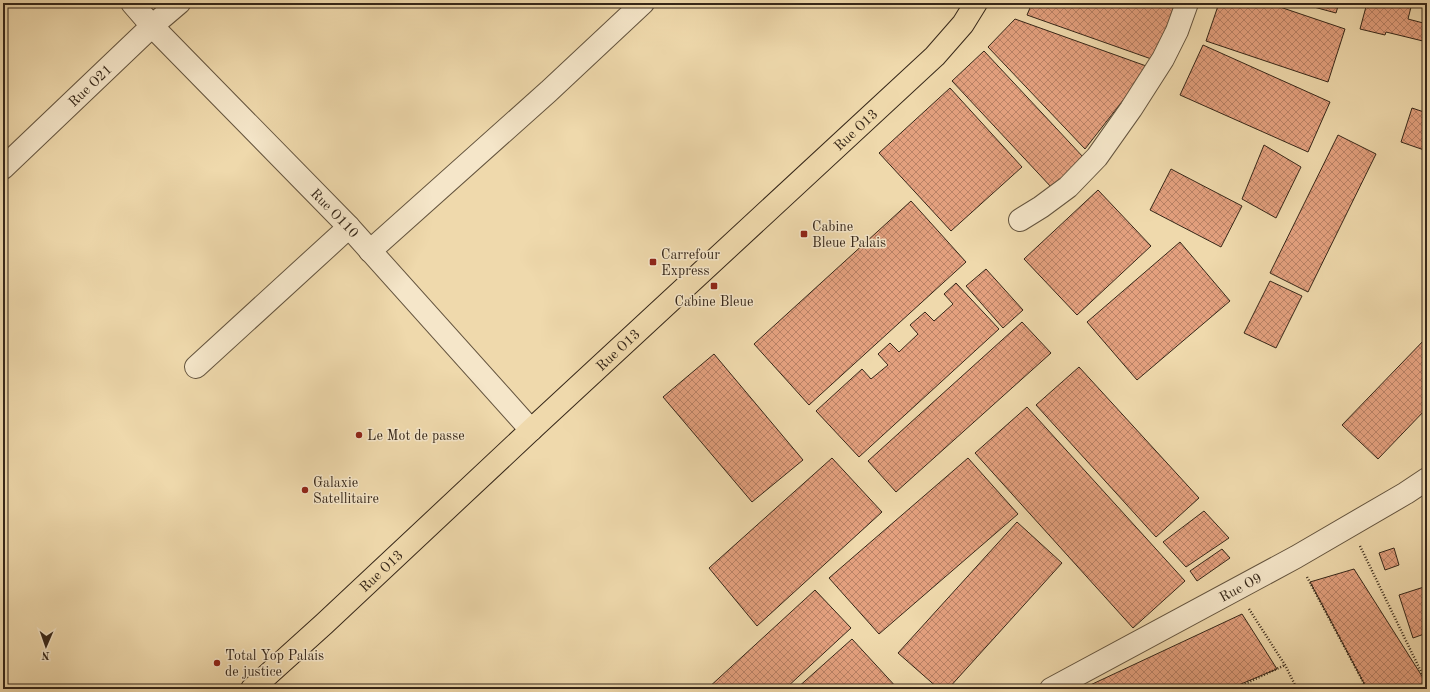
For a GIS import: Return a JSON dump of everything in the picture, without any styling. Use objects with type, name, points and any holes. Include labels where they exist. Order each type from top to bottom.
[{"type":"main road","name":"Rue O13","points":[[252,689],[324,624],[935,56],[963,24],[976,3]]},
{"type":"street","name":"Rue O110","points":[[132,3],[152,26],[349,227],[531,430]]},
{"type":"street","name":"Rue O21","points":[[3,168],[152,26],[179,3]]},
{"type":"street","points":[[370,251],[543,96],[643,3]]},
{"type":"street","points":[[1020,220],[1041,208],[1068,187],[1097,157],[1131,109],[1163,59],[1177,31],[1187,3]]},
{"type":"street","points":[[196,367],[349,227]]},
{"type":"street","name":"Rue O9","points":[[1051,689],[1296,557],[1427,479]]},
{"type":"path","points":[[1350,525],[1427,684]]},
{"type":"path","points":[[1296,557],[1367,689]]},
{"type":"path","points":[[1236,590],[1285,665],[1297,689]]},
{"type":"path","points":[[1234,689],[1285,665]]},
{"type":"building","points":[[1032,3],[1178,3],[1157,61],[1027,15]]},
{"type":"building","points":[[1219,3],[1268,3],[1345,29],[1328,82],[1206,41]]},
{"type":"building","points":[[1299,3],[1339,3],[1336,13]]},
{"type":"building","points":[[1367,3],[1412,3],[1408,19],[1427,24],[1427,42],[1386,32],[1385,35],[1360,29]]},
{"type":"building","points":[[1015,19],[1149,67],[1085,149],[988,47]]},
{"type":"building","points":[[1203,45],[1330,102],[1308,152],[1180,95]]},
{"type":"building","points":[[984,51],[1084,158],[1052,188],[952,81]]},
{"type":"building","points":[[950,88],[1022,167],[951,231],[879,153]]},
{"type":"building","points":[[1412,108],[1427,113],[1427,151],[1401,142]]},
{"type":"building","points":[[1338,135],[1376,154],[1308,292],[1270,273]]},
{"type":"building","points":[[1264,145],[1301,167],[1276,218],[1242,199]]},
{"type":"building","points":[[1171,169],[1242,206],[1221,247],[1150,210]]},
{"type":"building","points":[[1098,190],[1151,246],[1077,315],[1024,259]]},
{"type":"building","points":[[911,201],[966,262],[809,405],[754,344]]},
{"type":"building","points":[[1180,242],[1230,301],[1137,380],[1087,322]]},
{"type":"building","points":[[986,269],[1023,310],[1003,328],[966,286]]},
{"type":"building","points":[[1270,281],[1302,296],[1276,348],[1244,333]]},
{"type":"building","points":[[956,283],[999,329],[859,457],[816,411],[862,369],[871,379],[888,365],[878,354],[890,343],[899,352],[918,334],[910,325],[925,312],[934,321],[953,304],[944,294]]},
{"type":"building","points":[[1022,322],[1051,353],[896,492],[868,461]]},
{"type":"building","points":[[1427,337],[1427,408],[1378,459],[1342,425]]},
{"type":"building","points":[[714,354],[803,460],[752,502],[663,397]]},
{"type":"building","points":[[1079,367],[1199,498],[1156,537],[1036,405]]},
{"type":"building","points":[[1027,407],[1185,581],[1133,628],[975,453]]},
{"type":"building","points":[[832,458],[882,512],[757,626],[709,568]]},
{"type":"building","points":[[968,458],[1018,514],[879,634],[829,578]]},
{"type":"building","points":[[1204,511],[1229,538],[1186,567],[1163,542]]},
{"type":"building","points":[[1017,522],[1062,563],[948,689],[939,689],[898,653]]},
{"type":"building","points":[[1394,548],[1399,565],[1385,570],[1379,553]]},
{"type":"building","points":[[1222,549],[1230,558],[1197,581],[1190,571]]},
{"type":"building","points":[[1354,569],[1427,684],[1427,689],[1367,689],[1310,582]]},
{"type":"building","points":[[1427,586],[1427,633],[1413,638],[1399,595]]},
{"type":"building","points":[[815,590],[851,628],[785,689],[707,689]]},
{"type":"building","points":[[1242,614],[1277,669],[1229,689],[1087,689],[1086,687]]},
{"type":"building","points":[[852,639],[898,689],[796,689]]},
{"type":"place","name":"Cabine Bleue Palais","points":[[804,234]]},
{"type":"place","name":"Carrefour Express","points":[[653,262]]},
{"type":"place","name":"Cabine Bleue","points":[[714,286]]},
{"type":"place","name":"Le Mot de passe","points":[[359,435]]},
{"type":"place","name":"Galaxie Satellitaire","points":[[305,490]]},
{"type":"place","name":"Total Yop Palais de justice","points":[[217,663]]}]
